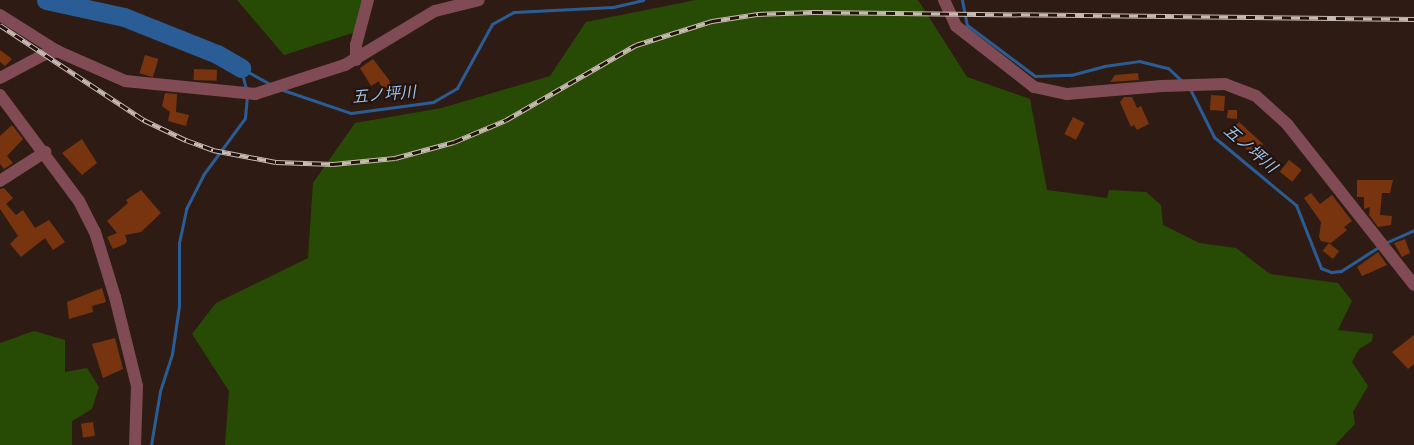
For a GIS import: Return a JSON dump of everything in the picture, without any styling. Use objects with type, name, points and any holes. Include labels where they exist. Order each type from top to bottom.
[{"type":"street","points":[[356,60],[356,45],[368,0]]},
{"type":"street","points":[[0,15],[57,51],[125,82],[237,94],[261,93],[292,85],[356,60],[435,12],[479,0]]},
{"type":"street","points":[[944,0],[956,26],[1034,87],[1067,94],[1162,86],[1225,84],[1256,96],[1287,124],[1414,285]]},
{"type":"street","points":[[0,78],[42,55],[57,51]]},
{"type":"street","points":[[0,95],[45,152],[79,201],[95,232],[115,297],[137,386],[135,445]]},
{"type":"street","points":[[0,180],[45,152]]},
{"type":"green space","points":[[237,0],[374,0],[365,29],[284,55]]},
{"type":"green space","points":[[696,0],[918,0],[967,77],[1030,99],[1047,190],[1107,198],[1109,190],[1146,192],[1161,205],[1163,225],[1199,243],[1236,248],[1270,274],[1338,283],[1352,301],[1338,330],[1373,334],[1372,341],[1359,349],[1352,362],[1368,386],[1353,412],[1355,424],[1335,445],[225,445],[229,391],[192,334],[216,303],[308,258],[313,183],[355,123],[442,108],[550,76],[586,22]]},
{"type":"green space","points":[[34,331],[65,340],[65,372],[87,368],[99,387],[92,409],[72,421],[72,445],[0,445],[0,343]]},
{"type":"building","points":[[0,50],[12,59],[5,66],[0,62]]},
{"type":"building","points":[[145,55],[158,59],[153,77],[139,73]]},
{"type":"building","points":[[373,59],[389,80],[392,89],[383,92],[379,81],[371,86],[360,68]]},
{"type":"building","points":[[194,69],[217,70],[217,81],[194,80]]},
{"type":"building","points":[[1138,73],[1139,80],[1110,82],[1115,75]]},
{"type":"building","points":[[165,93],[177,94],[176,112],[189,115],[186,126],[168,121],[170,112],[162,106]]},
{"type":"building","points":[[1211,95],[1225,96],[1224,111],[1210,110]]},
{"type":"building","points":[[1124,97],[1132,97],[1137,108],[1141,106],[1149,124],[1137,130],[1134,125],[1131,127],[1120,102]]},
{"type":"building","points":[[1228,110],[1237,110],[1237,119],[1227,118]]},
{"type":"building","points":[[1073,117],[1085,123],[1076,140],[1064,134]]},
{"type":"building","points":[[1239,122],[1263,144],[1254,155],[1228,135]]},
{"type":"building","points":[[12,125],[23,139],[7,156],[13,163],[4,169],[0,164],[0,136]]},
{"type":"building","points":[[82,139],[97,163],[82,175],[62,153]]},
{"type":"building","points":[[1289,160],[1302,170],[1292,182],[1280,172]]},
{"type":"building","points":[[1357,180],[1393,180],[1390,193],[1382,193],[1380,215],[1392,216],[1391,225],[1378,227],[1369,215],[1370,207],[1364,209],[1364,197],[1357,197]]},
{"type":"building","points":[[4,188],[13,198],[6,204],[16,215],[23,210],[35,228],[49,220],[65,242],[53,250],[45,238],[21,257],[10,244],[18,236],[0,209],[0,189]]},
{"type":"building","points":[[141,190],[161,213],[141,232],[125,235],[127,241],[125,244],[113,249],[107,237],[117,233],[107,221],[128,203],[126,200]]},
{"type":"building","points":[[1311,193],[1320,204],[1332,195],[1352,221],[1344,227],[1347,230],[1331,243],[1321,241],[1319,237],[1321,222],[1304,198]]},
{"type":"building","points":[[1405,239],[1410,253],[1402,257],[1394,243]]},
{"type":"building","points":[[1329,243],[1339,251],[1333,259],[1323,251]]},
{"type":"building","points":[[1378,252],[1387,265],[1362,276],[1357,267]]},
{"type":"building","points":[[102,288],[106,302],[92,306],[93,312],[69,319],[67,302]]},
{"type":"building","points":[[1414,335],[1414,364],[1408,369],[1392,352]]},
{"type":"building","points":[[115,338],[123,369],[103,378],[92,344]]},
{"type":"building","points":[[93,422],[95,436],[83,438],[81,424]]},
{"type":"waterway","points":[[46,0],[124,17],[217,54],[241,68]]},
{"type":"waterway","name":"五ノ坪川","points":[[280,89],[351,113],[433,102],[457,88],[492,24],[514,12],[613,7],[643,0]]},
{"type":"waterway","name":"五ノ坪川","points":[[962,0],[967,25],[1035,76],[1071,75],[1104,66],[1139,61],[1168,68],[1182,81]]},
{"type":"waterway","name":"五ノ坪川","points":[[241,68],[270,84]]},
{"type":"waterway","points":[[241,69],[246,89]]},
{"type":"waterway","name":"五ノ坪川","points":[[1190,89],[1214,137],[1296,205],[1321,268],[1331,272],[1341,271],[1380,246]]},
{"type":"waterway","points":[[151,445],[160,391],[172,354],[179,306],[179,243],[186,209],[203,175],[245,118],[247,95]]},
{"type":"waterway","name":"五ノ坪川","points":[[1385,243],[1414,230]]},
{"type":"railway","points":[[0,25],[144,120],[186,140],[213,150],[276,162],[333,164],[395,158],[454,142],[506,120],[636,45],[712,21],[758,14],[814,12],[1414,19]]}]
